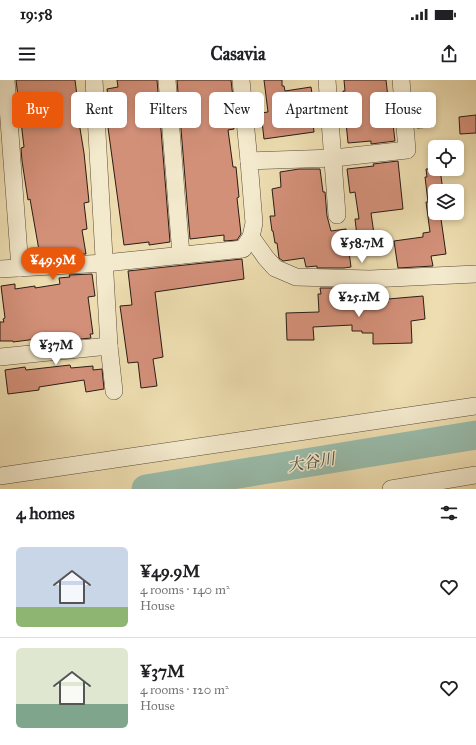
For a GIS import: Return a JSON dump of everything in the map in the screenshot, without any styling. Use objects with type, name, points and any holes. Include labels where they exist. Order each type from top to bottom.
[{"type":"street","points":[[6,80],[20,268]]},
{"type":"street","points":[[94,80],[109,346],[114,392]]},
{"type":"street","points":[[167,80],[181,255]]},
{"type":"street","points":[[0,269],[105,263],[243,249],[251,237],[254,223],[241,80]]},
{"type":"street","points":[[327,80],[338,215]]},
{"type":"street","points":[[249,161],[334,158],[407,150],[401,80]]},
{"type":"street","points":[[251,237],[275,268],[296,277],[370,278],[476,274]]},
{"type":"street","points":[[0,357],[109,346]]},
{"type":"street","points":[[0,476],[476,406]]},
{"type":"street","points":[[391,489],[476,475]]},
{"type":"building","points":[[16,80],[75,80],[76,92],[71,92],[71,128],[80,128],[84,153],[89,202],[84,203],[87,229],[82,230],[86,254],[67,255],[67,253],[40,256],[30,199],[28,200],[22,161],[21,148],[24,147],[22,128],[63,128],[63,92],[17,92]]},
{"type":"building","points":[[117,80],[157,80],[158,92],[135,92],[135,128],[161,128],[170,242],[149,245],[149,242],[124,245],[108,128],[127,128],[127,92],[107,92],[107,89],[118,87]]},
{"type":"building","points":[[177,80],[231,80],[232,92],[209,92],[209,128],[234,128],[228,130],[233,167],[236,167],[239,197],[237,198],[241,234],[237,240],[224,241],[224,235],[190,239],[181,128],[201,128],[201,92],[178,92]]},
{"type":"building","points":[[264,80],[282,80],[282,86],[284,86],[285,91],[311,87],[312,92],[272,92],[272,128],[314,128],[314,132],[264,139],[263,128],[264,128],[264,113],[268,112]]},
{"type":"building","points":[[344,80],[386,80],[387,92],[370,92],[370,128],[393,128],[395,141],[371,144],[371,141],[348,143],[347,128],[362,128],[362,92],[343,92],[345,91]]},
{"type":"building","points":[[476,115],[476,133],[460,134],[459,117]]},
{"type":"building","points":[[398,161],[403,209],[371,213],[374,234],[357,236],[355,219],[359,219],[355,192],[350,193],[347,169],[374,166],[373,164]]},
{"type":"building","points":[[299,169],[320,169],[323,192],[325,192],[327,216],[331,231],[346,229],[351,267],[306,267],[304,258],[283,261],[279,258],[270,216],[275,216],[272,189],[281,187],[280,172]]},
{"type":"building","points":[[426,169],[428,169],[428,176],[441,176],[442,184],[428,184],[428,202],[425,177],[427,177]]},
{"type":"building","points":[[426,202],[428,202],[428,217]]},
{"type":"building","points":[[428,220],[441,220],[446,254],[431,256],[433,266],[398,268],[394,241],[423,237],[423,233],[430,232]]},
{"type":"building","points":[[242,259],[244,279],[155,292],[163,357],[153,359],[157,386],[141,388],[138,362],[128,363],[120,306],[132,305],[128,271]]},
{"type":"building","points":[[92,274],[95,296],[88,297],[93,334],[90,334],[91,338],[60,341],[60,336],[13,342],[0,341],[0,322],[4,322],[3,319],[5,318],[1,286],[15,284],[15,289],[35,286],[35,288],[60,284],[59,278],[70,277],[69,275]]},
{"type":"building","points":[[320,288],[345,288],[345,303],[388,303],[388,299],[423,296],[425,319],[411,321],[412,343],[373,344],[373,333],[352,331],[352,325],[313,327],[314,340],[287,340],[286,313],[319,312],[318,294],[321,294]]},
{"type":"building","points":[[70,365],[71,368],[93,366],[93,370],[102,369],[104,389],[86,392],[84,380],[39,387],[39,390],[8,394],[5,370],[25,367],[26,370]]},
{"type":"waterway","name":"大谷川","points":[[146,489],[476,435]]}]
